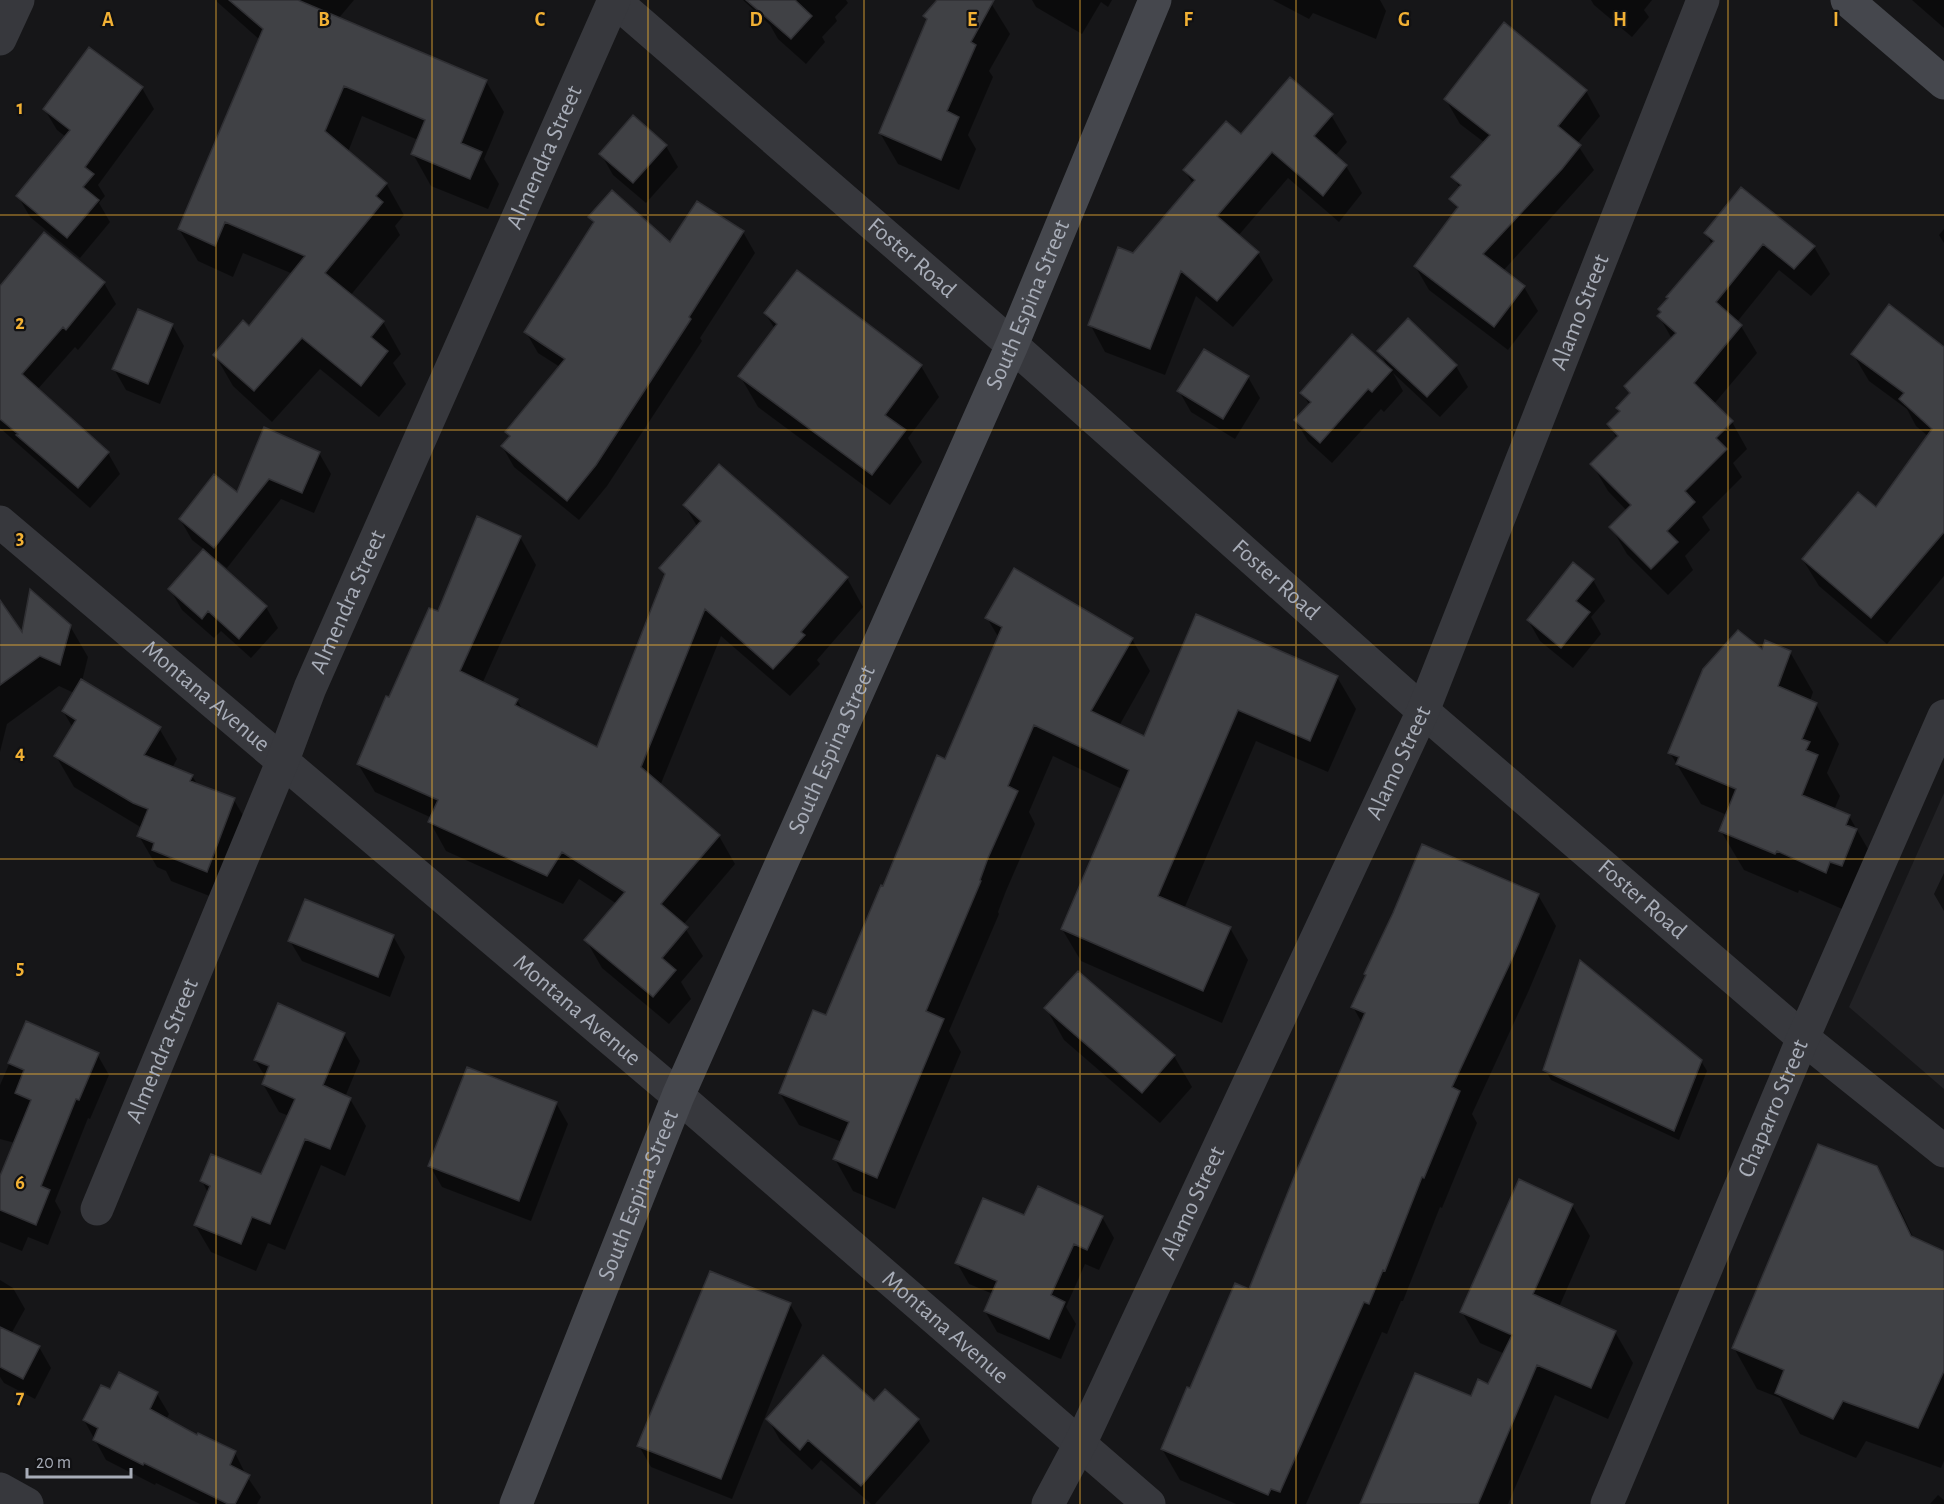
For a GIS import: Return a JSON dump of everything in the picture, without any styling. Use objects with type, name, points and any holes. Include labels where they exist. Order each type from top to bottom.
[{"type":"street","points":[[0,39],[18,0]]},
{"type":"street","name":"Foster Road","points":[[614,0],[1012,345],[1423,711],[1803,1038],[1944,1151]]},
{"type":"street","name":"Almendra Street","points":[[97,1209],[283,760],[310,688],[614,0]]},
{"type":"street","name":"South Espina Street","points":[[516,1504],[678,1096],[1012,345],[1155,0]]},
{"type":"street","name":"Alamo Street","points":[[1048,1504],[1080,1444],[1423,711],[1702,0]]},
{"type":"street","points":[[1847,0],[1944,83]]},
{"type":"street","name":"Montana Avenue","points":[[0,522],[678,1096],[1149,1504]]},
{"type":"street","name":"Chaparro Street","points":[[1607,1504],[1803,1038],[1944,716]]},
{"type":"street","points":[[0,1489],[27,1504]]},
{"type":"shaded area","points":[[1944,793],[1944,1089],[1849,1007]]},
{"type":"building","points":[[229,0],[298,0],[487,80],[461,143],[482,152],[470,179],[411,154],[425,120],[344,86],[325,131],[387,183],[376,196],[383,202],[325,273],[384,321],[371,337],[388,351],[361,386],[302,338],[254,391],[213,355],[243,320],[249,326],[305,256],[225,222],[215,246],[178,229],[263,29]]},
{"type":"building","points":[[746,0],[795,0],[812,16],[791,39]]},
{"type":"building","points":[[937,0],[994,0],[971,42],[976,45],[947,111],[959,117],[941,160],[879,133],[927,19],[923,16]]},
{"type":"building","points":[[1504,22],[1587,90],[1558,126],[1581,145],[1562,169],[1483,254],[1525,286],[1494,327],[1414,266],[1458,207],[1449,199],[1461,185],[1451,177],[1490,135],[1444,99]]},
{"type":"building","points":[[89,47],[143,87],[85,167],[94,174],[83,187],[99,200],[67,238],[16,196],[70,130],[43,109]]},
{"type":"building","points":[[1290,77],[1333,114],[1314,136],[1347,165],[1323,196],[1272,152],[1217,216],[1259,252],[1217,301],[1181,271],[1150,349],[1088,325],[1118,247],[1133,253],[1195,180],[1183,170],[1226,121],[1241,134]]},
{"type":"building","points":[[633,115],[667,145],[633,183],[599,154]]},
{"type":"building","points":[[1741,187],[1815,246],[1794,269],[1763,244],[1716,302],[1742,325],[1694,383],[1733,421],[1716,438],[1727,449],[1685,491],[1695,502],[1667,531],[1678,542],[1651,569],[1609,527],[1631,505],[1590,464],[1618,436],[1607,424],[1620,411],[1616,408],[1630,393],[1624,386],[1676,333],[1657,316],[1661,312],[1658,309],[1714,241],[1704,233]]},
{"type":"building","points":[[612,190],[670,242],[697,201],[744,231],[689,317],[691,319],[596,465],[567,501],[501,446],[510,436],[505,432],[565,359],[524,332],[594,222],[588,217]]},
{"type":"building","points":[[44,232],[105,282],[66,330],[63,327],[22,374],[109,452],[78,488],[0,419],[0,286]]},
{"type":"building","points":[[797,270],[922,365],[885,415],[906,430],[872,475],[738,376],[777,324],[764,313]]},
{"type":"building","points":[[1889,304],[1944,347],[1944,532],[1871,618],[1802,559],[1858,492],[1876,507],[1932,429],[1899,399],[1904,393],[1851,354]]},
{"type":"building","points":[[138,309],[173,324],[148,384],[112,369]]},
{"type":"building","points":[[1408,318],[1457,365],[1427,397],[1377,351]]},
{"type":"building","points":[[1352,334],[1392,370],[1372,392],[1368,389],[1320,443],[1294,420],[1311,402],[1300,393]]},
{"type":"building","points":[[1204,349],[1249,376],[1223,419],[1177,391]]},
{"type":"building","points":[[264,427],[320,452],[302,493],[269,479],[214,548],[179,519],[214,474],[237,492]]},
{"type":"building","points":[[719,464],[848,577],[801,632],[805,635],[773,669],[705,609],[641,767],[720,835],[661,904],[688,927],[662,958],[676,970],[653,997],[584,940],[625,892],[562,852],[547,876],[428,822],[438,800],[357,764],[386,696],[389,697],[429,608],[438,611],[477,516],[521,536],[460,671],[518,699],[515,705],[597,747],[665,574],[659,568],[701,521],[683,505]]},
{"type":"building","points":[[203,549],[267,606],[239,639],[208,611],[202,619],[168,589]]},
{"type":"building","points":[[1573,562],[1594,579],[1576,601],[1590,612],[1561,648],[1527,620]]},
{"type":"building","points":[[1014,568],[1133,638],[1091,711],[1144,736],[1196,614],[1338,676],[1310,741],[1238,710],[1158,896],[1231,927],[1203,991],[1061,929],[1129,770],[1034,725],[1008,786],[1018,791],[988,858],[981,881],[926,1011],[944,1019],[877,1178],[833,1159],[849,1122],[779,1093],[813,1010],[826,1015],[937,755],[945,759],[1002,627],[985,618]]},
{"type":"building","points":[[30,589],[71,625],[60,665],[40,656],[0,685],[0,600],[22,632]]},
{"type":"building","points":[[1738,630],[1762,649],[1765,640],[1791,651],[1778,686],[1817,703],[1802,739],[1810,742],[1806,750],[1818,755],[1802,795],[1850,815],[1846,825],[1857,829],[1842,866],[1830,862],[1826,873],[1777,851],[1775,854],[1719,831],[1736,789],[1676,764],[1679,757],[1668,753],[1703,669]]},
{"type":"building","points":[[81,679],[161,727],[144,755],[193,775],[190,781],[235,798],[207,872],[152,850],[154,843],[137,836],[148,809],[133,803],[54,756],[76,720],[62,711]]},
{"type":"building","points":[[1422,844],[1539,894],[1512,959],[1452,1087],[1460,1091],[1424,1178],[1422,1177],[1385,1271],[1383,1270],[1369,1304],[1364,1302],[1280,1492],[1271,1489],[1268,1495],[1161,1449],[1235,1283],[1249,1289],[1296,1172],[1365,1013],[1351,1007]]},
{"type":"building","points":[[305,899],[394,935],[378,977],[288,941]]},
{"type":"building","points":[[1580,960],[1702,1060],[1674,1131],[1543,1070]]},
{"type":"building","points":[[1078,971],[1175,1055],[1142,1093],[1044,1008]]},
{"type":"building","points":[[278,1003],[345,1033],[323,1085],[351,1098],[330,1149],[305,1139],[270,1224],[252,1217],[241,1244],[194,1225],[210,1186],[200,1181],[211,1154],[261,1174],[295,1099],[262,1084],[269,1066],[254,1060]]},
{"type":"building","points":[[26,1021],[99,1053],[79,1100],[76,1099],[41,1186],[50,1190],[36,1225],[0,1210],[0,1176],[31,1100],[15,1093],[24,1070],[8,1063]]},
{"type":"building","points":[[467,1067],[557,1102],[519,1201],[428,1166]]},
{"type":"building","points":[[1818,1144],[1877,1166],[1911,1236],[1944,1251],[1944,1371],[1918,1428],[1843,1401],[1833,1419],[1775,1393],[1784,1370],[1732,1348]]},
{"type":"building","points":[[1519,1179],[1573,1204],[1533,1294],[1616,1331],[1591,1388],[1537,1365],[1478,1504],[1360,1504],[1415,1373],[1471,1396],[1478,1379],[1488,1384],[1512,1335],[1460,1312]]},
{"type":"building","points":[[1038,1186],[1103,1216],[1087,1250],[1074,1244],[1051,1295],[1065,1302],[1049,1339],[984,1311],[997,1281],[955,1263],[983,1198],[1024,1215]]},
{"type":"building","points":[[710,1271],[791,1303],[721,1479],[637,1446]]},
{"type":"building","points":[[0,1327],[40,1346],[23,1379],[0,1367]]},
{"type":"building","points":[[823,1355],[874,1401],[885,1389],[919,1419],[861,1486],[808,1440],[800,1450],[766,1419]]},
{"type":"building","points":[[119,1372],[158,1392],[150,1409],[197,1435],[198,1433],[236,1451],[230,1465],[250,1475],[235,1504],[228,1504],[93,1440],[98,1428],[83,1420],[101,1385],[110,1389]]}]
